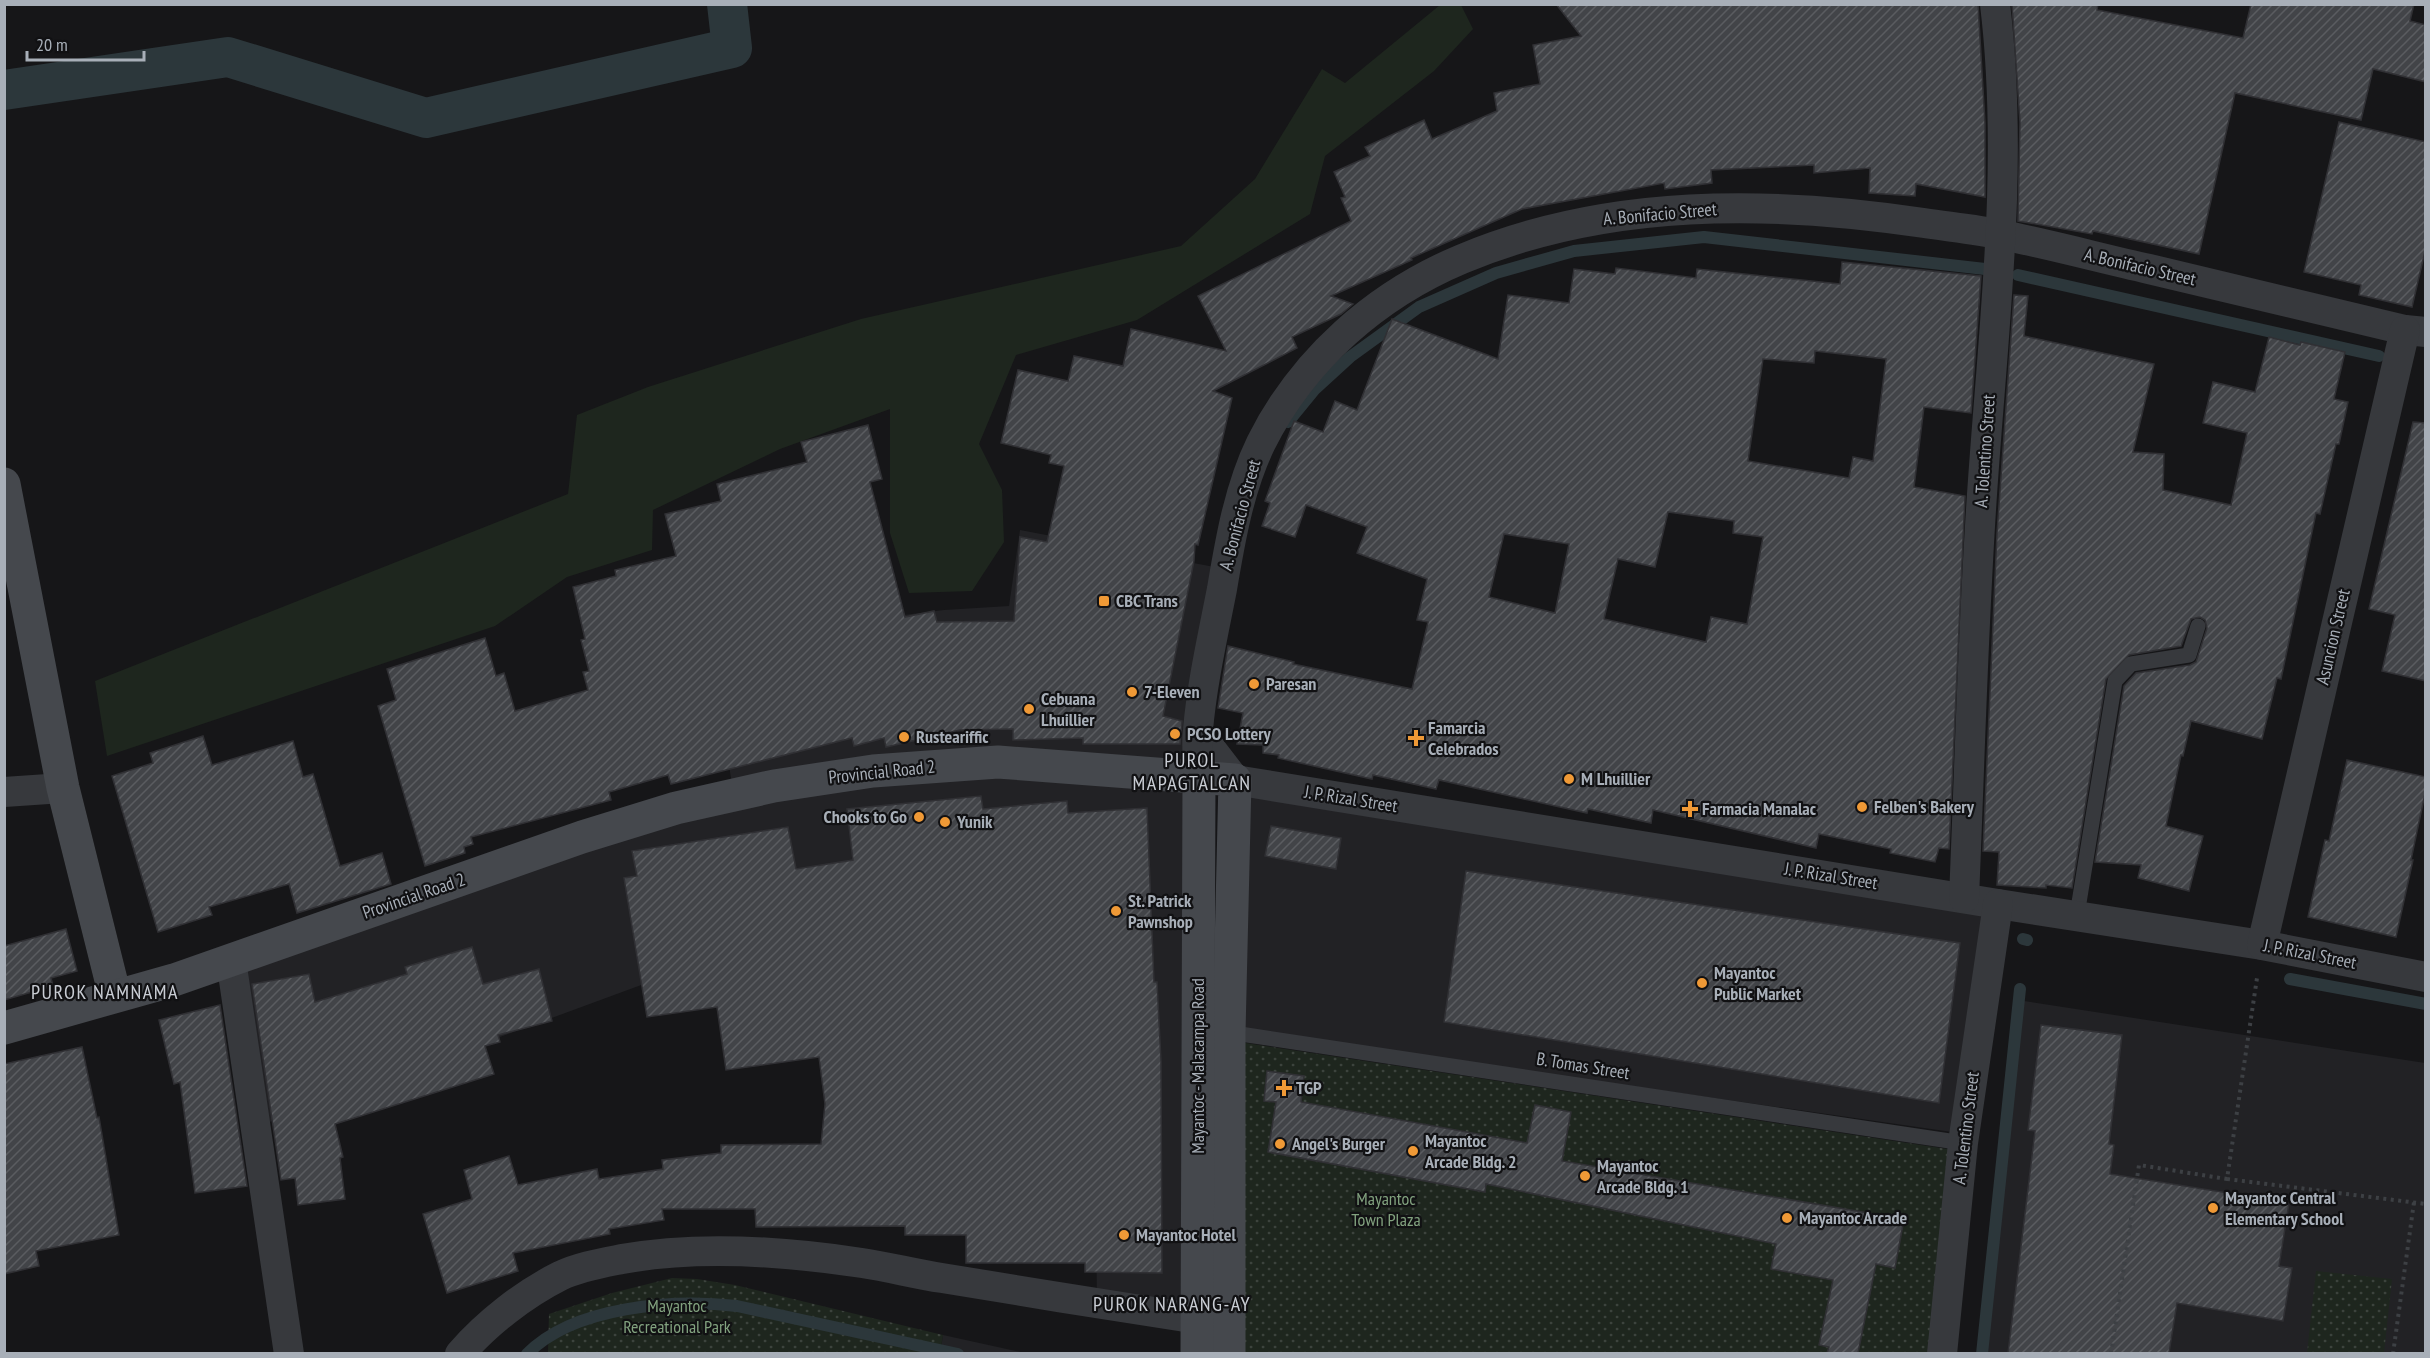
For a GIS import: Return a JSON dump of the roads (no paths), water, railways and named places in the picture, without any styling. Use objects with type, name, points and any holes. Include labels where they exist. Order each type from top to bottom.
[{"type":"main road","points":[[4,484],[63,789],[115,996]]},
{"type":"main road","name":"Provincial Road 2","points":[[4,1028],[231,960],[582,837],[676,808],[774,786],[873,771],[998,762],[1235,780]]},
{"type":"main road","name":"Mayantoc - Malacampa Road","points":[[1199,778],[1197,1028],[1214,1320],[1229,1353]]},
{"type":"main road","name":"Mayantoc - Malacampa Road","points":[[1197,1353],[1214,1320],[1229,1033],[1235,780]]},
{"type":"street","name":"A. Tolentino Street","points":[[1964,898],[1980,527],[2001,234],[2001,59],[1995,4]]},
{"type":"street","name":"A. Bonifacio Street","points":[[1199,778],[1197,732],[1212,640],[1245,481],[1261,443],[1307,374],[1332,344],[1368,313],[1405,286],[1498,244],[1554,228],[1626,215],[1703,208],[1777,208],[1868,214],[2001,234],[2419,326]]},
{"type":"street","name":"Asuncion Street","points":[[2262,945],[2419,326]]},
{"type":"street","points":[[1197,732],[1235,780]]},
{"type":"street","name":"J. P. Rizal Street","points":[[1235,780],[2262,945],[2426,977]]},
{"type":"street","points":[[4,792],[63,789]]},
{"type":"street","name":"A. Tolentino Street","points":[[1941,1353],[1963,1143],[1998,904]]},
{"type":"street","points":[[231,960],[289,1353]]},
{"type":"street","points":[[460,1353],[506,1311],[561,1275],[600,1263],[640,1256],[687,1252],[734,1251],[863,1263],[923,1275],[1214,1320]]},
{"type":"lane","points":[[2076,915],[2115,681],[2131,664],[2189,655],[2198,626]]},
{"type":"lane","name":"B. Tomas Street","points":[[1197,1028],[1963,1143]]},
{"type":"waterway","points":[[4,90],[228,57],[426,118],[732,48],[727,4]]},
{"type":"waterway","points":[[1288,422],[1315,389],[1350,357],[1419,307],[1496,273],[1574,251],[1704,237],[1985,269]]},
{"type":"waterway","points":[[2018,275],[2379,356]]},
{"type":"waterway","points":[[2023,939],[2027,940]]},
{"type":"waterway","points":[[2290,979],[2426,1004]]},
{"type":"waterway","points":[[1982,1354],[2020,989]]},
{"type":"waterway","points":[[527,1354],[547,1338],[571,1325],[597,1316],[626,1309],[684,1304],[737,1306],[958,1354]]},
{"type":"place","name":"CBC Trans","points":[[1104,601]]},
{"type":"place","name":"Paresan","points":[[1254,684]]},
{"type":"place","name":"7-Eleven","points":[[1132,692]]},
{"type":"place","name":"Cebuana Lhuillier","points":[[1029,709]]},
{"type":"place","name":"PCSO Lottery","points":[[1175,734]]},
{"type":"place","name":"Rusteariffic","points":[[904,737]]},
{"type":"place","name":"Famarcia Celebrados","points":[[1416,738]]},
{"type":"place","name":"M Lhuillier","points":[[1569,779]]},
{"type":"place","name":"Felben's Bakery","points":[[1862,807]]},
{"type":"place","name":"Farmacia Manalac","points":[[1690,809]]},
{"type":"place","name":"Chooks to Go","points":[[919,817]]},
{"type":"place","name":"Yunik","points":[[945,822]]},
{"type":"place","name":"St. Patrick Pawnshop","points":[[1116,911]]},
{"type":"place","name":"Mayantoc Public Market","points":[[1702,983]]},
{"type":"place","name":"TGP","points":[[1284,1088]]},
{"type":"place","name":"Angel's Burger","points":[[1280,1144]]},
{"type":"place","name":"Mayantoc Arcade Bldg. 2","points":[[1413,1151]]},
{"type":"place","name":"Mayantoc Arcade Bldg. 1","points":[[1585,1176]]},
{"type":"place","name":"Mayantoc Central Elementary School","points":[[2213,1208]]},
{"type":"place","name":"Mayantoc Arcade","points":[[1787,1218]]},
{"type":"place","name":"Mayantoc Hotel","points":[[1124,1235]]},
{"type":"district","name":"PUROL MAPAGTALCAN","points":[[1192,772]]},
{"type":"district","name":"PUROK NAMNAMA","points":[[105,992]]},
{"type":"district","name":"PUROK NARANG-AY","points":[[1172,1304]]},
{"type":"park label","name":"Mayantoc Town Plaza","points":[[1386,1209]]},
{"type":"park label","name":"Mayantoc Recreational Park","points":[[677,1316]]}]
